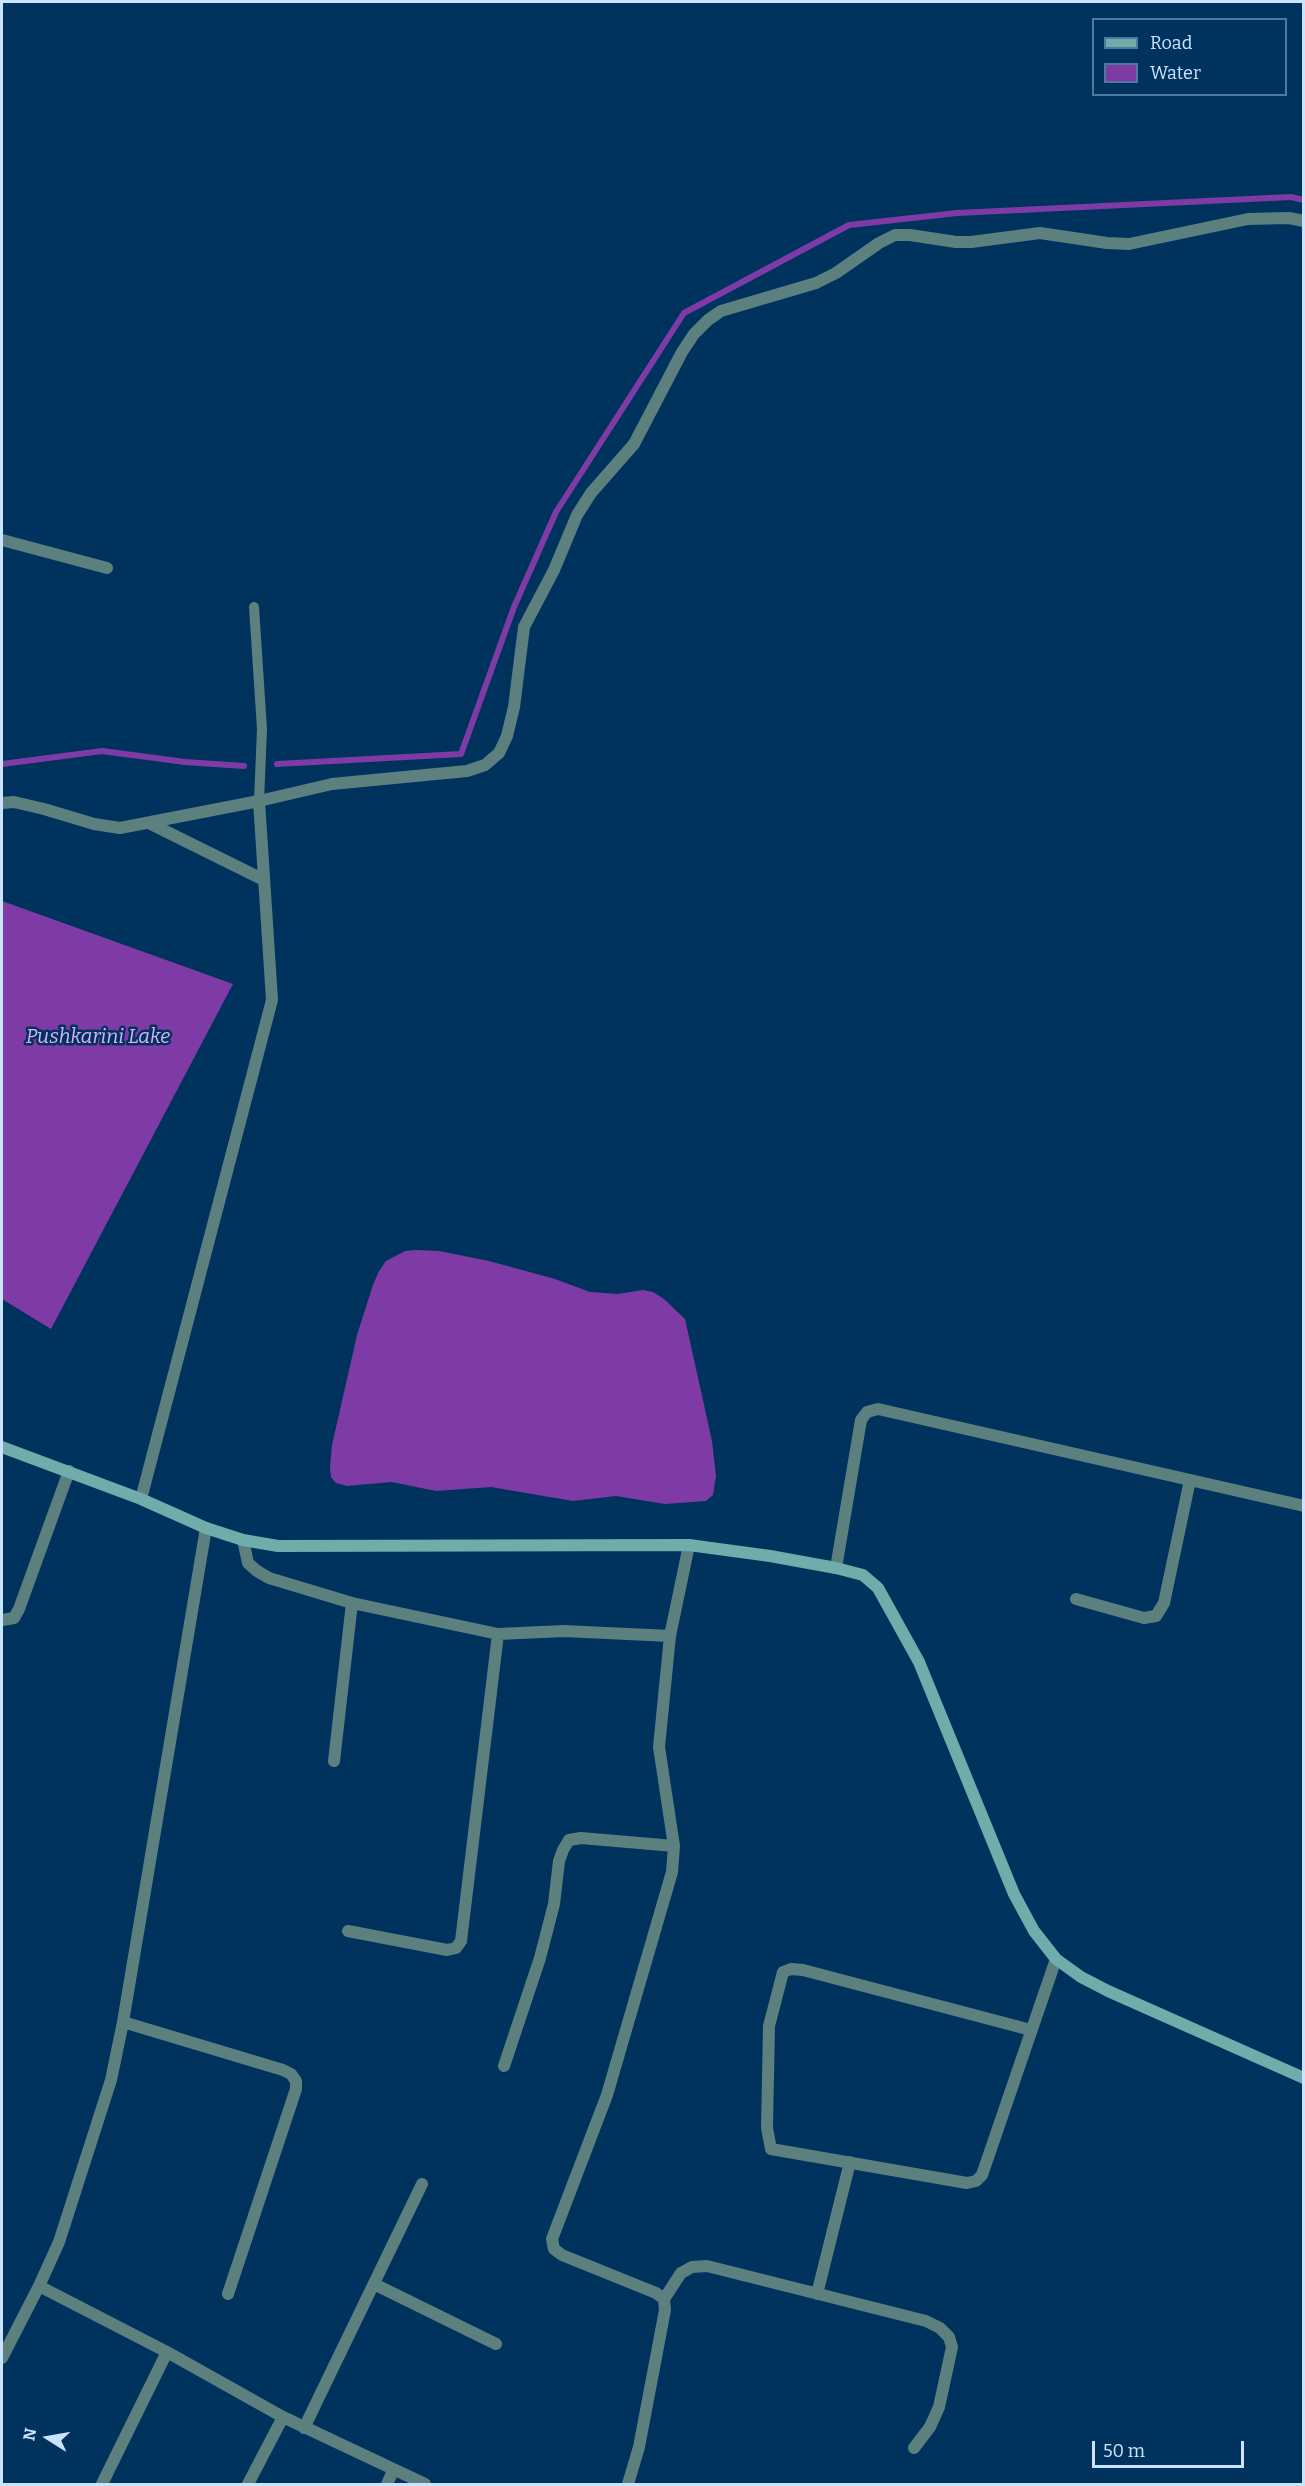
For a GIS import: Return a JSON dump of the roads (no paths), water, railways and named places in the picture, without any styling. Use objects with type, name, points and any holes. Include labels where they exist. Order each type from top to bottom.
[{"type":"main road","points":[[2,1447],[141,1498],[206,1528],[243,1540],[278,1546],[689,1545],[836,1568],[863,1575],[878,1588],[919,1662],[1014,1894],[1034,1931],[1056,1959],[1081,1977],[1108,1991],[1304,2078]]},
{"type":"street","points":[[2,803],[14,802],[94,824],[120,828],[259,801],[332,784],[467,771],[485,765],[499,753],[507,736],[514,707],[524,627],[554,570],[577,515],[591,493],[634,444],[682,352],[694,334],[721,311],[816,283],[836,273],[879,243],[895,236],[910,235],[971,242],[1040,232],[1107,243],[1129,244],[1248,219],[1289,218],[1304,221]]},
{"type":"street","points":[[2,540],[107,568]]},
{"type":"street","points":[[141,1498],[272,1000],[259,801]]},
{"type":"street","points":[[149,823],[264,880]]},
{"type":"street","points":[[836,1568],[861,1420],[867,1412],[878,1408],[1304,1506]]},
{"type":"street","points":[[2,1620],[14,1618],[19,1609],[69,1471]]},
{"type":"street","points":[[1076,1599],[1144,1618],[1156,1616],[1164,1603],[1190,1480]]},
{"type":"street","points":[[2,2358],[59,2242],[111,2080],[123,2022],[206,1528]]},
{"type":"street","points":[[243,1540],[248,1563],[257,1571],[269,1578],[352,1604],[498,1634],[564,1631],[670,1636]]},
{"type":"street","points":[[664,2299],[656,2293],[562,2255],[554,2249],[552,2239],[607,2095],[672,1872],[674,1846],[659,1747],[670,1636],[689,1545]]},
{"type":"street","points":[[334,1761],[352,1604]]},
{"type":"street","points":[[348,1931],[447,1950],[456,1948],[461,1941],[498,1634]]},
{"type":"street","points":[[504,2066],[540,1958],[554,1904],[560,1861],[569,1840],[581,1838],[674,1846]]},
{"type":"street","points":[[1031,2030],[803,1971],[791,1969],[783,1972],[769,2026],[767,2128],[771,2149],[967,2183],[976,2181],[982,2175],[1056,1959]]},
{"type":"street","points":[[123,2022],[282,2070],[291,2074],[296,2081],[296,2089],[228,2294]]},
{"type":"street","points":[[817,2294],[850,2162]]},
{"type":"street","points":[[304,2428],[422,2184]]},
{"type":"street","points":[[628,2484],[641,2436],[665,2310],[664,2299],[681,2273],[692,2267],[707,2266],[926,2321],[940,2328],[950,2337],[952,2347],[939,2407],[930,2427],[914,2448]]},
{"type":"street","points":[[374,2284],[496,2344]]},
{"type":"street","points":[[39,2286],[167,2352],[304,2428],[425,2484]]},
{"type":"street","points":[[102,2484],[167,2352]]},
{"type":"street","points":[[248,2484],[283,2417]]},
{"type":"street","points":[[387,2484],[393,2471]]},
{"type":"lane","points":[[254,607],[262,729],[259,801]]},
{"type":"water","name":"Pushkarini Lake","points":[[2,901],[233,984],[51,1329],[2,1299]]},
{"type":"water","points":[[405,1251],[439,1251],[489,1261],[555,1279],[590,1292],[618,1294],[643,1290],[653,1292],[664,1299],[685,1319],[712,1441],[716,1476],[713,1495],[706,1501],[665,1504],[616,1496],[573,1501],[491,1487],[436,1491],[392,1482],[347,1486],[336,1483],[331,1477],[332,1445],[357,1335],[373,1285],[386,1261]]},
{"type":"waterway","points":[[277,764],[461,754],[514,607],[556,512],[684,313],[849,225],[957,213],[1291,197],[1304,200]]},
{"type":"waterway","points":[[2,764],[102,751],[185,762],[244,766]]}]
